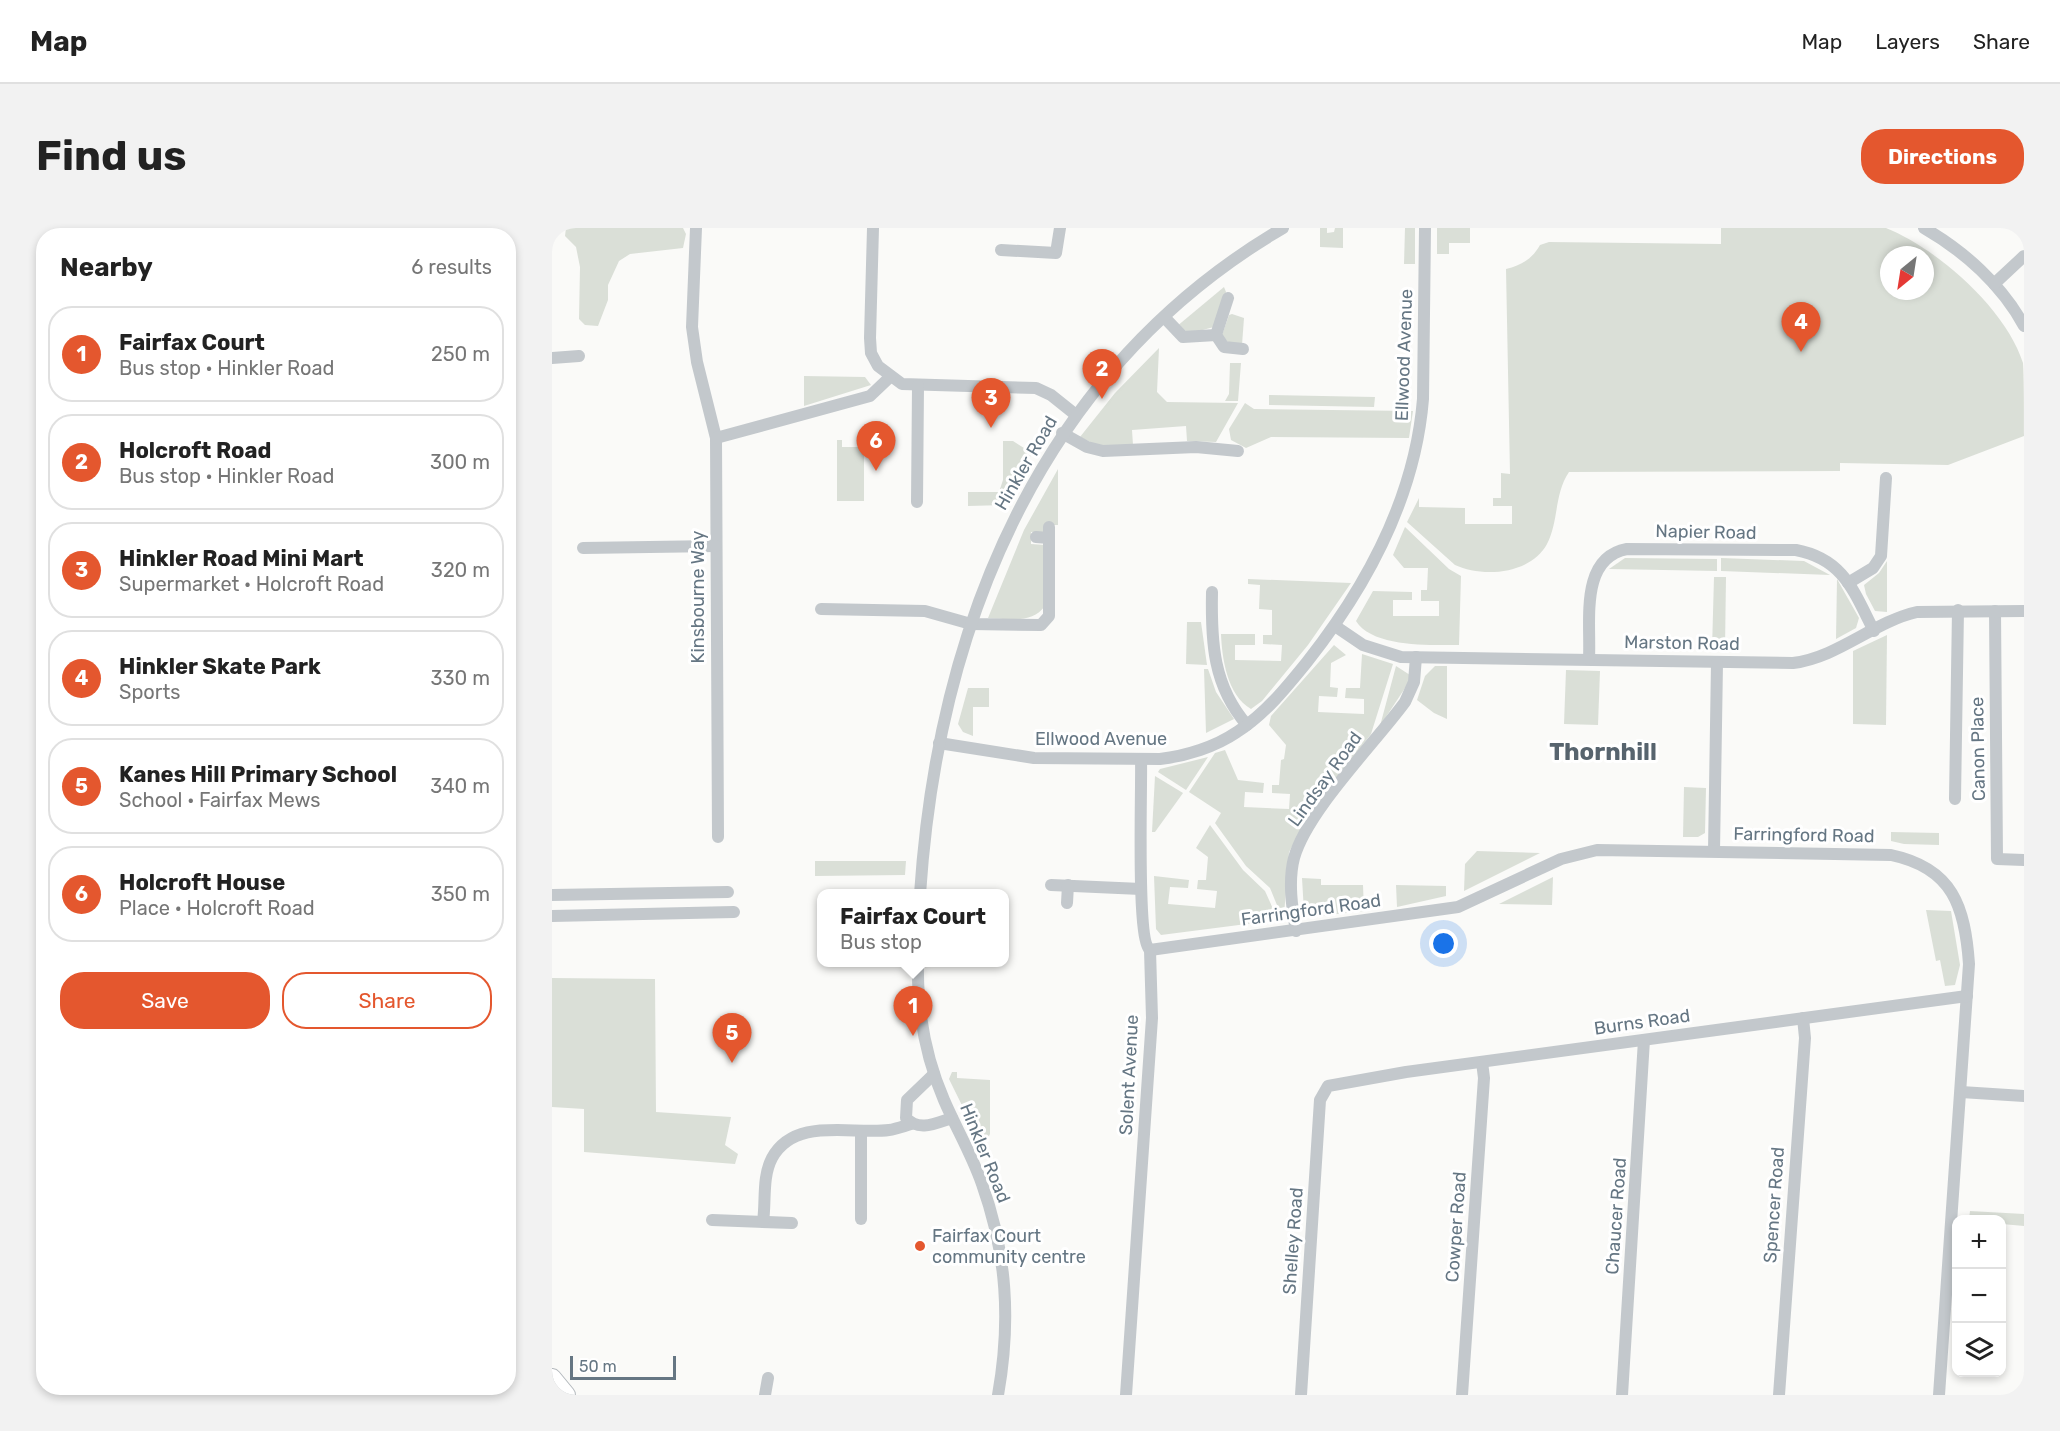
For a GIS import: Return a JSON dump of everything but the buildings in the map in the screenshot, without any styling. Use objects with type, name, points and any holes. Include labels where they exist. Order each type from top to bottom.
[{"type":"main road","points":[[552,1378],[566,1395]]},
{"type":"street","name":"Kinsbourne Way","points":[[696,228],[692,327],[697,362],[716,438],[718,837]]},
{"type":"street","points":[[873,228],[872,352],[878,366],[902,384],[1036,388],[1051,395],[1076,415]]},
{"type":"street","points":[[1001,250],[1056,253],[1060,228]]},
{"type":"street","name":"Hinkler Road","points":[[921,889],[939,743],[971,624],[994,560],[1018,510],[1062,433],[1111,371],[1164,317],[1251,247],[1283,228]]},
{"type":"street","name":"Ellwood Avenue","points":[[939,743],[1010,756],[1141,760],[1186,754],[1228,738],[1247,725],[1290,683],[1335,626],[1376,557],[1394,516],[1415,453],[1423,399],[1425,228]]},
{"type":"street","points":[[1924,228],[1962,254],[1994,284],[2024,326]]},
{"type":"street","points":[[1994,284],[2024,256]]},
{"type":"street","points":[[1216,335],[1228,298]]},
{"type":"street","points":[[1164,317],[1183,337],[1216,335]]},
{"type":"street","points":[[1216,335],[1224,347],[1239,352]]},
{"type":"street","points":[[552,358],[579,356]]},
{"type":"street","points":[[716,438],[870,396],[890,377]]},
{"type":"street","points":[[917,502],[918,386]]},
{"type":"street","points":[[1062,433],[1087,447],[1103,451],[1196,447],[1238,451]]},
{"type":"street","points":[[1848,583],[1873,568],[1881,556],[1886,478]]},
{"type":"street","points":[[821,609],[925,611],[971,624],[1041,625],[1049,616],[1045,534]]},
{"type":"street","points":[[583,548],[716,546]]},
{"type":"street","name":"Napier Road","points":[[1589,659],[1594,574],[1607,556],[1620,550],[1796,550],[1815,555],[1831,563],[1848,583],[1874,631]]},
{"type":"street","points":[[1212,592],[1212,646],[1216,668],[1228,697],[1247,725]]},
{"type":"street","points":[[1955,799],[1958,610]]},
{"type":"street","name":"Marston Road","points":[[1335,626],[1372,648],[1392,655],[1416,657],[1793,663],[1810,661],[1909,614],[1958,610],[2024,611]]},
{"type":"street","name":"Canon Place","points":[[1995,611],[1997,859],[2024,860]]},
{"type":"street","name":"Lindsay Road","points":[[1296,931],[1291,880],[1294,860],[1300,843],[1324,805],[1406,702],[1414,682],[1416,657]]},
{"type":"street","points":[[1714,851],[1717,663]]},
{"type":"street","name":"Solent Avenue","points":[[1126,1395],[1152,1018],[1150,950],[1144,942],[1141,889],[1141,760]]},
{"type":"street","name":"Farringford Road","points":[[1150,950],[1458,907],[1561,859],[1586,852],[1622,849],[1891,855],[1923,866],[1945,883],[1960,907],[1970,964],[1939,1395]]},
{"type":"street","points":[[1051,885],[1141,889]]},
{"type":"street","points":[[1067,903],[1068,885]]},
{"type":"street","points":[[552,895],[728,892]]},
{"type":"street","points":[[552,916],[734,912]]},
{"type":"street","name":"Hinkler Road","points":[[918,967],[922,1033],[934,1074],[982,1182],[998,1237],[1005,1274],[1007,1310],[1004,1364],[998,1395]]},
{"type":"street","name":"Burns Road","points":[[1324,1090],[1338,1082],[1967,996]]},
{"type":"street","name":"Spencer Road","points":[[1779,1395],[1805,1038],[1803,1018]]},
{"type":"street","name":"Chaucer Road","points":[[1622,1395],[1644,1040]]},
{"type":"street","name":"Cowper Road","points":[[1462,1395],[1484,1078],[1482,1062]]},
{"type":"street","points":[[911,1124],[906,1118],[907,1100],[934,1074]]},
{"type":"street","name":"Shelley Road","points":[[1301,1395],[1319,1113],[1324,1090]]},
{"type":"street","points":[[1961,1092],[2024,1096]]},
{"type":"street","points":[[763,1222],[767,1174],[772,1158],[789,1141],[809,1132],[890,1130],[911,1124],[921,1127],[952,1118]]},
{"type":"street","points":[[861,1131],[861,1219]]},
{"type":"street","points":[[712,1220],[792,1223]]},
{"type":"street","points":[[765,1395],[768,1378]]},
{"type":"shaded area","points":[[566,228],[683,228],[686,234],[683,248],[630,254],[619,261],[608,285],[608,300],[598,326],[585,325],[579,319],[580,267],[576,247],[565,236]]},
{"type":"shaded area","points":[[1320,228],[1327,228],[1327,233],[1334,232],[1335,228],[1343,228],[1343,248],[1320,247]]},
{"type":"shaded area","points":[[1405,228],[1415,228],[1415,264],[1404,264]]},
{"type":"shaded area","points":[[1437,228],[1470,228],[1470,243],[1449,243],[1449,254],[1437,254]]},
{"type":"shaded area","points":[[1721,228],[1886,228],[1920,246],[1880,246],[1880,300],[1934,300],[1934,255],[1968,283],[2002,322],[2023,363],[2024,436],[1948,465],[1840,463],[1840,471],[1569,472],[1561,489],[1551,535],[1540,554],[1530,562],[1506,571],[1479,571],[1455,565],[1407,522],[1419,498],[1419,507],[1465,508],[1465,524],[1512,524],[1512,506],[1493,506],[1493,498],[1501,498],[1501,473],[1510,474],[1506,269],[1526,261],[1540,245],[1549,242],[1721,244]]},
{"type":"shaded area","points":[[1224,287],[1226,292],[1214,327],[1191,333],[1176,327]]},
{"type":"shaded area","points":[[1229,315],[1244,318],[1242,345],[1230,345],[1222,335]]},
{"type":"shaded area","points":[[1159,348],[1157,392],[1167,402],[1238,403],[1216,442],[1187,441],[1186,426],[1132,430],[1133,445],[1098,446],[1080,437],[1115,393]]},
{"type":"shaded area","points":[[1230,363],[1241,363],[1238,401],[1225,401],[1229,394]]},
{"type":"shaded area","points":[[804,376],[865,377],[871,385],[804,406]]},
{"type":"shaded area","points":[[1269,395],[1375,397],[1374,407],[1269,405]]},
{"type":"shaded area","points":[[1245,403],[1254,409],[1413,411],[1409,438],[1271,437],[1246,448],[1231,440],[1229,429]]},
{"type":"shaded area","points":[[837,440],[842,440],[842,447],[869,447],[869,453],[864,454],[864,501],[837,501]]},
{"type":"shaded area","points":[[1003,441],[1013,441],[1032,453],[1005,505],[968,506],[968,492],[999,492],[1003,480]]},
{"type":"shaded area","points":[[1058,469],[1058,525],[1045,525],[1045,532],[1031,532],[1031,544],[1045,545],[1045,606],[1040,612],[1026,618],[988,618],[1024,530]]},
{"type":"shaded area","points":[[1405,527],[1449,569],[1461,576],[1459,645],[1419,645],[1389,640],[1364,630],[1356,621],[1373,591],[1412,592],[1412,600],[1393,600],[1393,616],[1439,616],[1439,601],[1421,601],[1421,590],[1427,590],[1428,568],[1404,568],[1393,555]]},
{"type":"shaded area","points":[[1625,558],[1717,559],[1717,571],[1609,569]]},
{"type":"shaded area","points":[[1721,558],[1804,561],[1830,575],[1721,571]]},
{"type":"shaded area","points":[[1887,561],[1887,612],[1875,611],[1864,585],[1879,573]]},
{"type":"shaded area","points":[[1714,577],[1726,577],[1725,649],[1712,649]]},
{"type":"shaded area","points":[[1248,579],[1351,583],[1308,645],[1262,701],[1251,709],[1236,695],[1227,675],[1221,634],[1255,634],[1255,645],[1235,645],[1235,660],[1281,661],[1282,645],[1263,644],[1263,635],[1272,635],[1272,610],[1259,609],[1260,585],[1248,584]]},
{"type":"shaded area","points":[[1837,579],[1859,618],[1856,628],[1836,639]]},
{"type":"shaded area","points":[[1187,622],[1201,622],[1207,665],[1186,664]]},
{"type":"shaded area","points":[[1887,635],[1886,725],[1853,724],[1853,651]]},
{"type":"shaded area","points":[[1334,645],[1346,655],[1331,663],[1330,687],[1338,688],[1337,697],[1319,696],[1318,712],[1364,714],[1364,699],[1345,698],[1346,688],[1360,688],[1362,654],[1393,664],[1371,734],[1309,815],[1289,852],[1284,915],[1281,915],[1270,888],[1246,866],[1215,823],[1221,813],[1189,792],[1215,753],[1225,750],[1238,780],[1264,783],[1263,793],[1245,792],[1244,807],[1289,809],[1290,794],[1272,793],[1272,785],[1279,785],[1281,760],[1284,759],[1286,745],[1269,725],[1271,716]]},
{"type":"shaded area","points":[[1396,666],[1410,675],[1409,682],[1380,726]]},
{"type":"shaded area","points":[[1435,666],[1447,666],[1447,719],[1434,713],[1417,700],[1425,676]]},
{"type":"shaded area","points":[[1204,669],[1208,669],[1216,692],[1234,719],[1206,733]]},
{"type":"shaded area","points":[[1566,670],[1600,671],[1598,725],[1564,724]]},
{"type":"shaded area","points":[[968,688],[989,688],[989,707],[973,707],[973,736],[963,732],[958,724]]},
{"type":"shaded area","points":[[1208,757],[1186,790],[1158,772],[1160,769]]},
{"type":"shaded area","points":[[1155,776],[1183,793],[1155,832],[1152,832]]},
{"type":"shaded area","points":[[1684,787],[1706,788],[1705,833],[1698,837],[1683,837]]},
{"type":"shaded area","points":[[1210,825],[1243,870],[1265,891],[1278,920],[1161,935],[1156,929],[1154,876],[1189,880],[1188,888],[1170,887],[1168,904],[1215,908],[1217,891],[1197,889],[1198,880],[1206,880],[1208,857],[1196,848]]},
{"type":"shaded area","points":[[1891,832],[1939,833],[1939,845],[1904,844],[1891,841]]},
{"type":"shaded area","points":[[1477,851],[1540,853],[1464,891],[1465,864]]},
{"type":"shaded area","points":[[815,861],[906,861],[905,875],[815,876]]},
{"type":"shaded area","points":[[1553,877],[1552,905],[1499,904]]},
{"type":"shaded area","points":[[1302,878],[1321,879],[1321,885],[1363,885],[1364,911],[1310,917],[1304,912]]},
{"type":"shaded area","points":[[1396,885],[1446,886],[1446,896],[1397,907]]},
{"type":"shaded area","points":[[1926,910],[1951,911],[1960,965],[1955,985],[1945,986],[1940,960],[1936,961]]},
{"type":"shaded area","points":[[552,978],[655,979],[656,1112],[731,1117],[725,1145],[738,1154],[735,1164],[584,1152],[584,1109],[552,1107]]},
{"type":"shaded area","points":[[952,1072],[957,1072],[957,1078],[990,1080],[990,1134],[983,1148],[949,1079]]},
{"type":"shaded area","points":[[1970,1211],[2024,1214],[2024,1226],[2006,1224],[2006,1215],[1970,1215]]},
{"type":"place","name":"Hinkler Skate Park","points":[[1801,352]]},
{"type":"place","name":"Holcroft Road","points":[[1102,399]]},
{"type":"place","name":"Hinkler Road Mini Mart","points":[[991,428]]},
{"type":"place","name":"Holcroft House","points":[[876,471]]},
{"type":"place","name":"Fairfax Court","points":[[913,1036]]},
{"type":"place","name":"Kanes Hill Primary School","points":[[732,1063]]},
{"type":"place","name":"Fairfax Court community centre","points":[[920,1246]]},
{"type":"district","name":"Thornhill","points":[[1603,752]]}]
